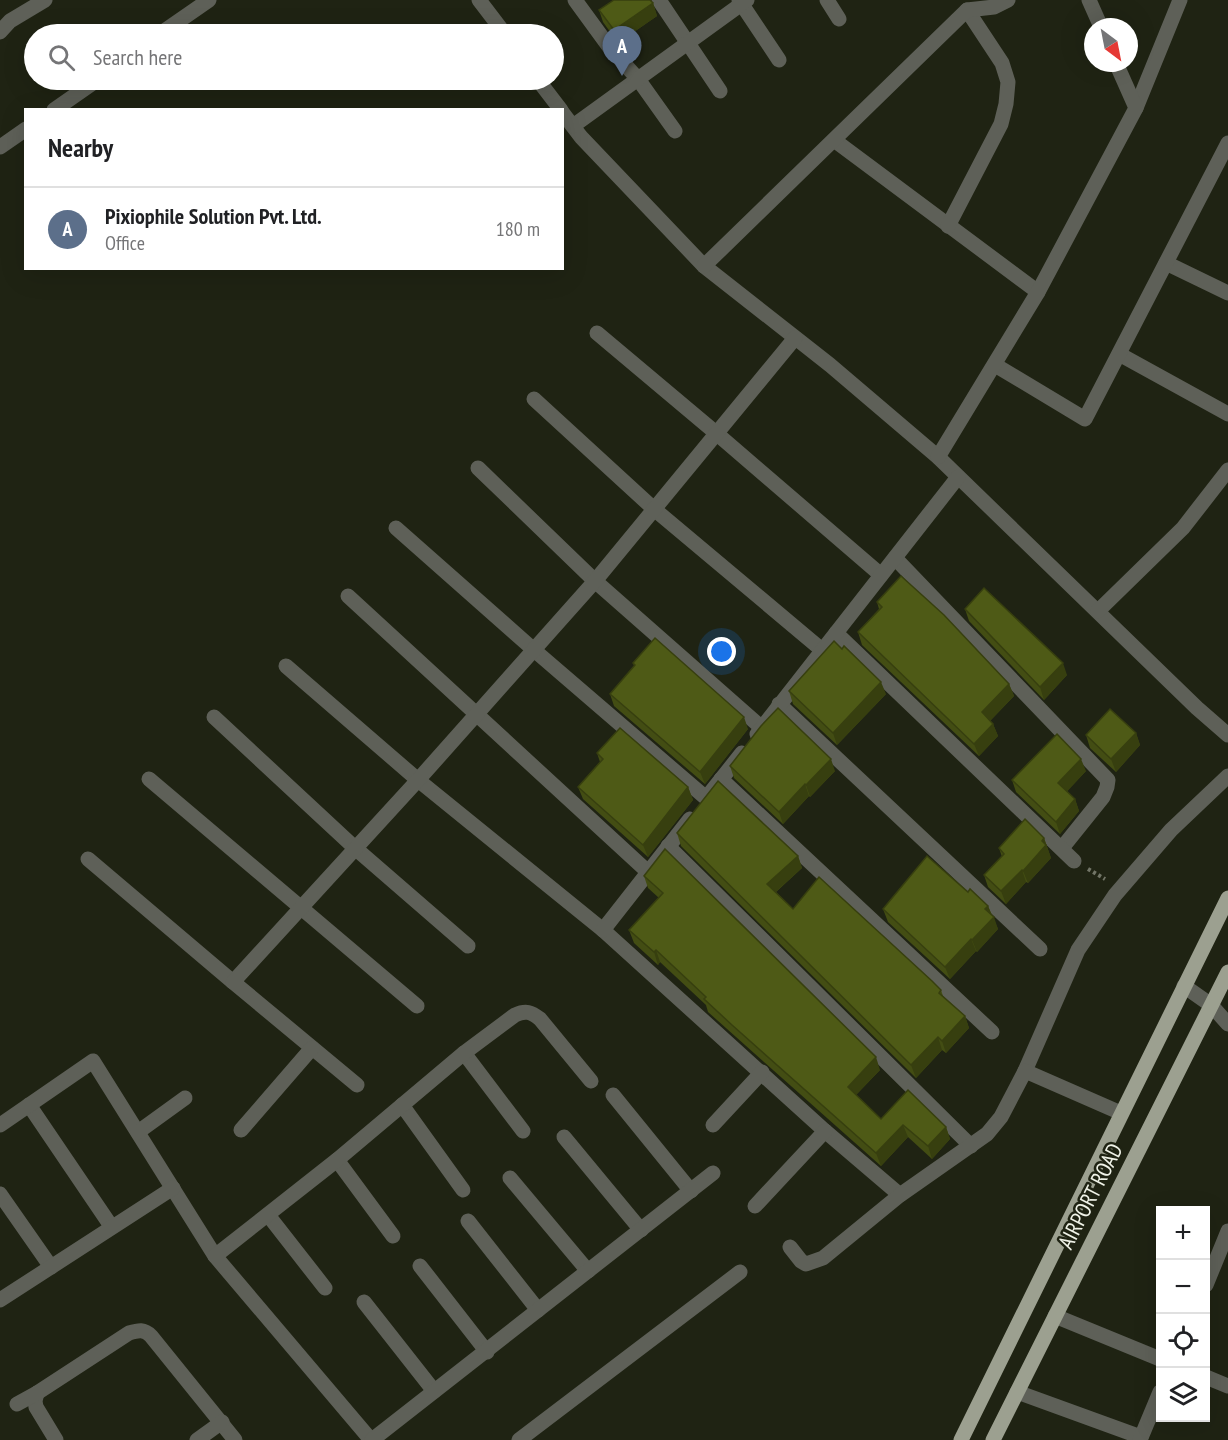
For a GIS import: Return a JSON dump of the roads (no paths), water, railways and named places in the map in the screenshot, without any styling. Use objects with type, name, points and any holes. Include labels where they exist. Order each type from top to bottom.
[{"type":"main road","points":[[961,1440],[1228,898]]},
{"type":"main road","name":"AIRPORT ROAD","points":[[993,1440],[1228,972]]},
{"type":"street","points":[[0,32],[10,21],[45,0]]},
{"type":"street","points":[[174,24],[209,0]]},
{"type":"street","points":[[479,0],[497,24]]},
{"type":"street","points":[[575,0],[610,48],[638,79],[675,131]]},
{"type":"street","points":[[659,0],[720,91]]},
{"type":"street","points":[[827,0],[839,19]]},
{"type":"street","points":[[704,266],[967,10],[1008,0]]},
{"type":"street","points":[[1089,0],[1097,18]]},
{"type":"street","points":[[938,457],[1038,292],[1136,108],[1180,0]]},
{"type":"street","points":[[573,126],[742,1],[780,60]]},
{"type":"street","points":[[948,226],[1001,124],[1006,105],[1008,82],[1002,63],[967,10]]},
{"type":"street","points":[[1120,72],[1136,108]]},
{"type":"street","points":[[57,108],[83,90]]},
{"type":"street","points":[[546,90],[560,108]]},
{"type":"street","points":[[564,114],[581,137],[704,266],[938,457],[1197,708],[1228,735]]},
{"type":"street","points":[[0,147],[24,130]]},
{"type":"street","points":[[834,140],[1038,292]]},
{"type":"street","points":[[995,365],[1085,419],[1166,263],[1221,173],[1228,143]]},
{"type":"street","points":[[1166,263],[1228,293]]},
{"type":"street","points":[[597,333],[881,576]]},
{"type":"street","points":[[233,982],[418,780],[595,581],[795,338]]},
{"type":"street","points":[[1119,354],[1228,414]]},
{"type":"street","points":[[534,399],[654,508],[822,650]]},
{"type":"street","points":[[478,468],[595,581],[762,728]]},
{"type":"street","points":[[1098,611],[1183,528],[1228,470]]},
{"type":"street","points":[[603,930],[958,477]]},
{"type":"street","points":[[396,528],[706,798]]},
{"type":"street","points":[[895,558],[1108,780],[1103,797],[1062,848]]},
{"type":"street","points":[[348,596],[648,872]]},
{"type":"street","points":[[836,633],[1074,861]]},
{"type":"street","points":[[286,666],[418,780],[603,930],[825,1131],[900,1195]]},
{"type":"street","points":[[779,704],[1040,949]]},
{"type":"street","points":[[214,717],[355,848],[468,946]]},
{"type":"street","points":[[790,1247],[806,1264],[817,1261],[900,1195],[987,1134],[1001,1117],[1025,1071],[1078,950],[1121,889],[1171,830],[1228,776]]},
{"type":"street","points":[[149,779],[302,906],[417,1006]]},
{"type":"street","points":[[721,779],[992,1032]]},
{"type":"street","points":[[668,846],[971,1146]]},
{"type":"street","points":[[88,859],[357,1085]]},
{"type":"street","points":[[1184,986],[1211,1005],[1228,1024]]},
{"type":"street","points":[[215,1256],[337,1160],[465,1053],[523,1011],[531,1012],[550,1028],[591,1081]]},
{"type":"street","points":[[241,1130],[312,1048]]},
{"type":"street","points":[[465,1053],[524,1131]]},
{"type":"street","points":[[0,1125],[93,1061],[215,1256],[371,1440],[487,1352],[713,1173]]},
{"type":"street","points":[[1025,1071],[1121,1113]]},
{"type":"street","points":[[713,1125],[762,1072]]},
{"type":"street","points":[[613,1095],[692,1191]]},
{"type":"street","points":[[138,1132],[185,1098]]},
{"type":"street","points":[[29,1105],[111,1226]]},
{"type":"street","points":[[402,1106],[463,1190]]},
{"type":"street","points":[[755,1206],[825,1131]]},
{"type":"street","points":[[564,1137],[641,1230]]},
{"type":"street","points":[[337,1160],[393,1236]]},
{"type":"street","points":[[510,1178],[588,1271]]},
{"type":"street","points":[[0,1300],[173,1188]]},
{"type":"street","points":[[0,1194],[51,1267]]},
{"type":"street","points":[[268,1215],[326,1288]]},
{"type":"street","points":[[468,1221],[538,1310]]},
{"type":"street","points":[[1210,1275],[1228,1232]]},
{"type":"street","points":[[420,1266],[487,1352]]},
{"type":"street","points":[[519,1440],[740,1272]]},
{"type":"street","points":[[364,1302],[434,1391]]},
{"type":"street","points":[[1055,1316],[1156,1357]]},
{"type":"street","points":[[17,1404],[129,1333],[138,1330],[146,1331],[236,1440]]},
{"type":"street","points":[[1210,1379],[1228,1386]]},
{"type":"street","points":[[1017,1392],[1141,1439],[1156,1404]]},
{"type":"street","points":[[36,1393],[36,1407],[56,1440]]},
{"type":"street","points":[[197,1440],[222,1422]]},
{"type":"place","name":"Pixiophile Solution Pvt. Ltd.","points":[[622,76]]}]
